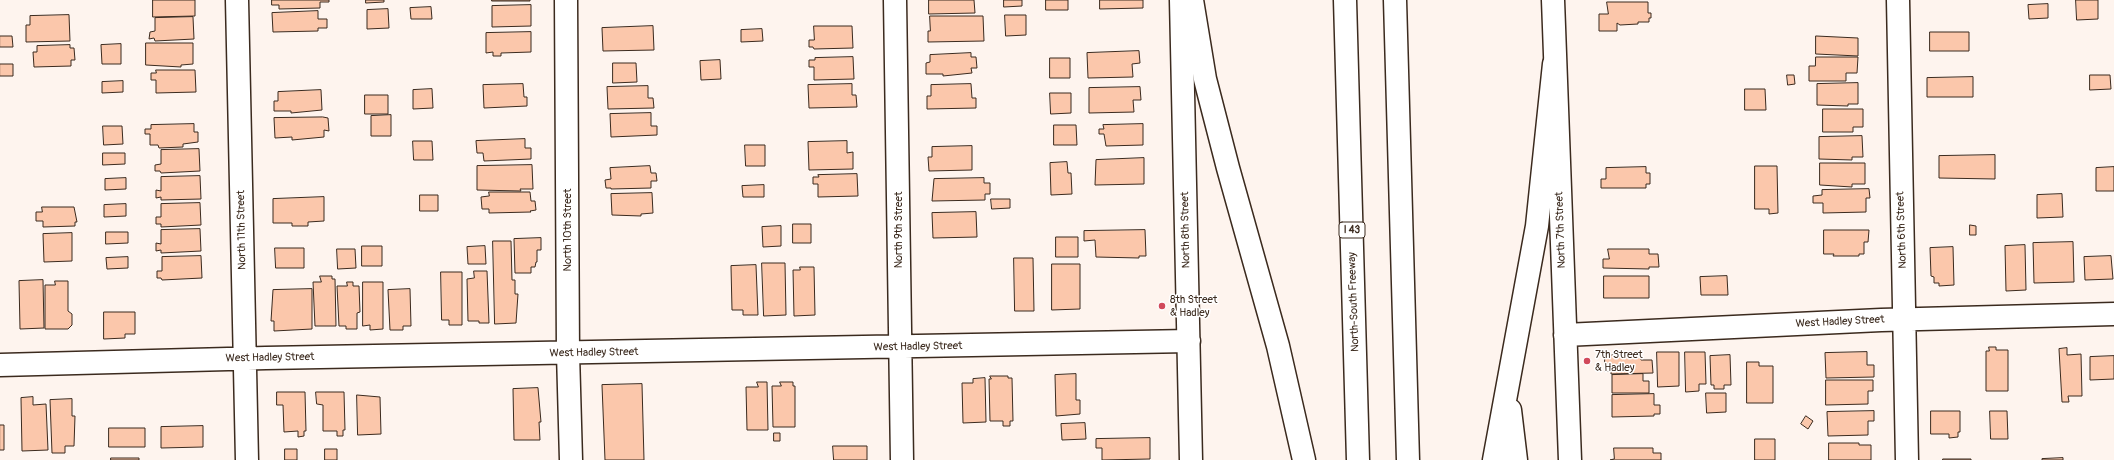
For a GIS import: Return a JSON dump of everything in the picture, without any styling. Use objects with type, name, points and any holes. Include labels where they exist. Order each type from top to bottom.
[{"type":"main road","name":"North 11th Street","points":[[237,0],[247,460]]},
{"type":"main road","name":"North 10th Street","points":[[566,0],[568,353],[571,460]]},
{"type":"main road","name":"North 9th Street","points":[[895,0],[902,460]]},
{"type":"main road","name":"North 8th Street","points":[[1181,0],[1191,460]]},
{"type":"main road","points":[[1192,0],[1205,79],[1228,168],[1278,346],[1304,460]]},
{"type":"main road","name":"North-South Freeway","points":[[1345,0],[1358,460]]},
{"type":"main road","points":[[1395,0],[1408,460]]},
{"type":"main road","name":"North 7th Street","points":[[1553,0],[1554,64],[1570,460]]},
{"type":"main road","name":"North 6th Street","points":[[1898,0],[1900,190],[1905,320],[1907,460]]},
{"type":"main road","points":[[1494,460],[1537,226],[1554,64]]},
{"type":"main road","name":"West Hadley Street","points":[[1565,335],[1905,320],[2114,314]]},
{"type":"main road","name":"West Hadley Street","points":[[0,365],[244,358],[1189,341]]},
{"type":"main road","points":[[1508,387],[1516,460]]},
{"type":"building","points":[[153,0],[195,0],[195,16],[153,17]]},
{"type":"building","points":[[272,0],[329,0],[329,2],[320,2],[320,8],[279,9],[279,5],[272,5]]},
{"type":"building","points":[[366,0],[384,0],[384,2],[366,3]]},
{"type":"building","points":[[530,0],[530,1],[492,1]]},
{"type":"building","points":[[929,0],[974,0],[975,13],[929,14]]},
{"type":"building","points":[[1004,0],[1022,0],[1022,6],[1004,7]]},
{"type":"building","points":[[1046,0],[1068,0],[1068,10],[1046,10]]},
{"type":"building","points":[[1100,0],[1143,0],[1143,8],[1100,9]]},
{"type":"building","points":[[2076,0],[2098,0],[2098,19],[2077,20]]},
{"type":"building","points":[[1607,2],[1648,2],[1648,13],[1651,13],[1651,18],[1649,18],[1649,22],[1638,22],[1638,24],[1620,25],[1617,23],[1617,31],[1599,31],[1599,14],[1608,14]]},
{"type":"building","points":[[2048,4],[2048,18],[2029,19],[2028,5]]},
{"type":"building","points":[[531,5],[531,26],[492,27],[492,6]]},
{"type":"building","points":[[431,7],[432,19],[411,19],[410,8]]},
{"type":"building","points":[[388,9],[389,28],[367,29],[367,10]]},
{"type":"building","points":[[318,11],[318,19],[327,19],[327,28],[318,28],[318,31],[273,32],[272,13]]},
{"type":"building","points":[[69,15],[70,41],[26,42],[26,25],[30,25],[30,16]]},
{"type":"building","points":[[1005,15],[1026,15],[1026,35],[1006,36]]},
{"type":"building","points":[[930,16],[983,16],[984,41],[928,42]]},
{"type":"building","points":[[193,17],[194,39],[155,41],[154,38],[149,39],[150,32],[155,31],[155,18]]},
{"type":"building","points":[[653,26],[654,50],[603,51],[602,28]]},
{"type":"building","points":[[814,26],[852,26],[853,48],[814,49],[813,47],[809,47],[809,40],[814,40]]},
{"type":"building","points":[[762,29],[763,41],[741,42],[741,30]]},
{"type":"building","points":[[531,32],[531,52],[501,53],[501,56],[493,56],[493,52],[486,53],[486,33]]},
{"type":"building","points":[[1930,32],[1969,32],[1969,51],[1930,51]]},
{"type":"building","points":[[0,36],[12,36],[13,47],[0,47]]},
{"type":"building","points":[[1816,36],[1858,38],[1858,56],[1816,54]]},
{"type":"building","points":[[146,43],[193,43],[193,64],[181,65],[181,67],[146,65]]},
{"type":"building","points":[[121,44],[121,64],[102,64],[101,45]]},
{"type":"building","points":[[70,45],[70,48],[74,48],[75,60],[71,60],[71,66],[34,67],[33,52],[37,52],[37,46]]},
{"type":"building","points":[[1139,51],[1140,63],[1132,64],[1133,77],[1088,78],[1087,53]]},
{"type":"building","points":[[971,53],[971,57],[976,57],[977,68],[971,68],[972,73],[943,76],[943,74],[926,74],[926,63],[930,62],[930,55]]},
{"type":"building","points":[[853,57],[854,79],[814,80],[814,67],[809,67],[809,60],[815,60],[815,58]]},
{"type":"building","points":[[1816,57],[1858,57],[1857,73],[1846,73],[1846,81],[1809,81],[1809,66],[1815,66]]},
{"type":"building","points":[[1050,58],[1070,58],[1070,78],[1050,78]]},
{"type":"building","points":[[720,60],[721,79],[701,80],[700,61]]},
{"type":"building","points":[[613,63],[636,63],[637,82],[613,83]]},
{"type":"building","points":[[0,64],[13,64],[13,76],[0,76]]},
{"type":"building","points":[[156,70],[195,70],[196,92],[156,93],[156,80],[151,80],[151,73],[156,73]]},
{"type":"building","points":[[1787,75],[1794,75],[1795,84],[1788,85]]},
{"type":"building","points":[[2090,75],[2110,75],[2111,89],[2090,90]]},
{"type":"building","points":[[1973,77],[1973,97],[1927,97],[1927,78]]},
{"type":"building","points":[[123,81],[123,92],[102,93],[102,82]]},
{"type":"building","points":[[1858,83],[1858,104],[1848,104],[1848,106],[1817,105],[1817,84]]},
{"type":"building","points":[[523,84],[524,97],[527,97],[527,106],[484,108],[483,85]]},
{"type":"building","points":[[852,84],[852,95],[856,95],[857,107],[809,108],[808,85]]},
{"type":"building","points":[[971,84],[972,98],[976,98],[976,108],[927,109],[927,96],[931,96],[931,85]]},
{"type":"building","points":[[648,86],[648,98],[653,98],[654,108],[608,109],[607,87]]},
{"type":"building","points":[[1140,87],[1141,100],[1133,100],[1134,112],[1089,113],[1089,88]]},
{"type":"building","points":[[432,89],[433,108],[413,109],[413,90]]},
{"type":"building","points":[[1745,89],[1765,89],[1766,110],[1745,110]]},
{"type":"building","points":[[321,90],[322,110],[291,113],[291,111],[274,111],[274,101],[278,101],[278,92]]},
{"type":"building","points":[[1050,93],[1071,93],[1071,113],[1051,114]]},
{"type":"building","points":[[365,95],[388,95],[388,114],[365,114]]},
{"type":"building","points":[[1823,109],[1863,109],[1863,127],[1853,127],[1853,132],[1823,132]]},
{"type":"building","points":[[651,113],[651,126],[657,126],[657,135],[611,137],[610,114]]},
{"type":"building","points":[[391,115],[391,136],[371,136],[371,116]]},
{"type":"building","points":[[274,118],[328,118],[329,131],[324,130],[324,137],[292,140],[292,137],[275,138]]},
{"type":"building","points":[[194,124],[194,132],[198,132],[198,142],[183,144],[183,147],[159,148],[158,145],[150,145],[150,134],[145,134],[145,129],[151,129],[151,125]]},
{"type":"building","points":[[1143,124],[1143,145],[1106,146],[1104,134],[1099,134],[1099,129],[1104,129],[1103,125]]},
{"type":"building","points":[[1054,125],[1076,125],[1077,145],[1054,145]]},
{"type":"building","points":[[103,126],[122,126],[123,144],[104,145]]},
{"type":"building","points":[[1862,136],[1863,157],[1852,157],[1852,160],[1819,159],[1819,137]]},
{"type":"building","points":[[525,139],[525,148],[531,148],[531,159],[484,161],[483,153],[477,153],[476,141]]},
{"type":"building","points":[[413,141],[432,141],[433,160],[414,160]]},
{"type":"building","points":[[847,141],[847,153],[853,152],[853,169],[809,170],[808,142]]},
{"type":"building","points":[[745,145],[765,145],[765,166],[746,166]]},
{"type":"building","points":[[972,146],[972,170],[929,171],[928,157],[932,157],[932,147]]},
{"type":"building","points":[[199,149],[200,171],[161,173],[160,171],[155,171],[155,165],[161,164],[161,150]]},
{"type":"building","points":[[103,153],[125,153],[125,164],[103,165]]},
{"type":"building","points":[[1995,155],[1995,179],[1939,178],[1939,156]]},
{"type":"building","points":[[1144,158],[1144,184],[1095,185],[1096,160]]},
{"type":"building","points":[[1067,162],[1068,173],[1071,173],[1072,194],[1051,195],[1050,163]]},
{"type":"building","points":[[1820,163],[1865,163],[1865,184],[1852,184],[1852,187],[1820,185]]},
{"type":"building","points":[[532,165],[533,189],[520,189],[521,191],[477,190],[477,166]]},
{"type":"building","points":[[650,166],[651,173],[656,173],[657,181],[651,181],[651,188],[606,188],[605,180],[611,179],[610,168]]},
{"type":"building","points":[[1755,166],[1777,166],[1778,213],[1769,214],[1769,209],[1755,209]]},
{"type":"building","points":[[1646,167],[1646,173],[1650,173],[1650,184],[1646,184],[1646,188],[1601,188],[1601,179],[1606,179],[1606,168]]},
{"type":"building","points":[[2114,167],[2114,191],[2096,191],[2096,168]]},
{"type":"building","points":[[857,174],[858,196],[818,197],[818,184],[813,184],[813,177],[819,177],[818,175]]},
{"type":"building","points":[[200,176],[201,199],[161,200],[161,197],[156,198],[156,190],[161,191],[161,177]]},
{"type":"building","points":[[126,178],[126,189],[105,190],[105,179]]},
{"type":"building","points":[[984,178],[984,183],[990,183],[990,194],[985,194],[985,200],[932,201],[934,179]]},
{"type":"building","points":[[764,185],[764,197],[743,197],[742,186]]},
{"type":"building","points":[[1869,189],[1870,198],[1866,198],[1866,212],[1823,213],[1823,203],[1813,203],[1813,196],[1822,195],[1822,190]]},
{"type":"building","points":[[489,192],[530,192],[531,201],[535,201],[536,210],[530,211],[531,212],[489,213],[489,209],[482,209],[481,197],[489,196]]},
{"type":"building","points":[[652,193],[653,213],[641,214],[641,216],[612,215],[611,194]]},
{"type":"building","points":[[2062,194],[2063,217],[2037,218],[2037,195]]},
{"type":"building","points":[[420,195],[438,195],[438,211],[420,211]]},
{"type":"building","points":[[324,197],[324,221],[308,222],[308,226],[292,226],[292,223],[273,223],[273,199]]},
{"type":"building","points":[[991,199],[1010,199],[1010,208],[992,209]]},
{"type":"building","points":[[200,203],[201,225],[161,227],[161,224],[156,224],[156,217],[161,217],[161,204]]},
{"type":"building","points":[[126,204],[126,216],[104,217],[104,205]]},
{"type":"building","points":[[42,207],[74,207],[77,222],[75,222],[75,226],[43,227],[43,221],[36,221],[36,212],[42,212]]},
{"type":"building","points":[[976,212],[977,237],[933,238],[932,213]]},
{"type":"building","points":[[793,224],[811,224],[811,243],[793,243]]},
{"type":"building","points":[[1970,225],[1976,226],[1976,235],[1970,235]]},
{"type":"building","points":[[781,226],[781,246],[763,247],[762,227]]},
{"type":"building","points":[[200,229],[201,251],[161,253],[161,250],[156,251],[156,243],[161,244],[161,230]]},
{"type":"building","points":[[1145,230],[1146,256],[1139,256],[1139,258],[1096,257],[1095,240],[1084,241],[1084,231]]},
{"type":"building","points":[[1824,230],[1869,230],[1868,242],[1864,242],[1864,254],[1859,254],[1859,256],[1833,256],[1834,254],[1824,254]]},
{"type":"building","points":[[106,232],[128,232],[128,243],[106,244]]},
{"type":"building","points":[[72,233],[72,261],[44,262],[43,234]]},
{"type":"building","points":[[1056,237],[1078,237],[1078,257],[1056,257]]},
{"type":"building","points":[[541,238],[541,250],[537,250],[537,262],[535,267],[531,267],[531,273],[515,273],[514,239]]},
{"type":"building","points":[[493,241],[511,241],[512,280],[515,280],[515,294],[518,294],[516,323],[495,324]]},
{"type":"building","points":[[2073,242],[2074,282],[2034,283],[2033,243]]},
{"type":"building","points":[[2025,245],[2026,290],[2006,291],[2005,246]]},
{"type":"building","points":[[362,246],[382,246],[382,266],[362,266]]},
{"type":"building","points":[[485,246],[486,264],[468,264],[467,247]]},
{"type":"building","points":[[1953,247],[1954,285],[1939,286],[1939,283],[1934,283],[1934,277],[1931,276],[1930,248]]},
{"type":"building","points":[[275,248],[304,248],[304,268],[276,268]]},
{"type":"building","points":[[337,249],[355,249],[356,268],[338,269]]},
{"type":"building","points":[[1608,249],[1649,249],[1649,254],[1658,254],[1659,267],[1649,267],[1649,269],[1603,268],[1603,259],[1609,259]]},
{"type":"building","points":[[201,256],[202,278],[162,280],[161,278],[157,278],[157,271],[162,271],[162,257]]},
{"type":"building","points":[[2111,256],[2113,279],[2085,280],[2084,257]]},
{"type":"building","points":[[128,257],[128,268],[107,269],[106,258]]},
{"type":"building","points":[[1014,258],[1033,258],[1034,311],[1015,311]]},
{"type":"building","points":[[762,263],[785,263],[786,315],[764,316]]},
{"type":"building","points":[[1052,264],[1080,264],[1080,309],[1052,310]]},
{"type":"building","points":[[756,265],[758,315],[743,315],[743,310],[732,310],[731,266]]},
{"type":"building","points":[[800,267],[814,267],[815,315],[794,316],[793,270],[800,270]]},
{"type":"building","points":[[474,271],[487,271],[489,323],[468,321],[467,279],[474,278]]},
{"type":"building","points":[[441,272],[462,272],[462,325],[449,325],[449,320],[442,320]]},
{"type":"building","points":[[320,276],[332,276],[332,279],[335,279],[336,326],[315,326],[313,282],[321,282]]},
{"type":"building","points":[[1604,276],[1649,276],[1649,298],[1604,298]]},
{"type":"building","points":[[1727,276],[1728,295],[1701,295],[1700,277]]},
{"type":"building","points":[[43,280],[44,328],[20,329],[19,281]]},
{"type":"building","points":[[55,281],[68,281],[68,311],[72,314],[72,325],[68,329],[45,329],[45,285],[55,285]]},
{"type":"building","points":[[347,282],[353,282],[353,286],[359,286],[360,312],[357,313],[357,329],[346,329],[346,326],[339,326],[337,286],[347,286]]},
{"type":"building","points":[[363,282],[383,282],[383,329],[370,330],[370,325],[363,326]]},
{"type":"building","points":[[312,289],[312,329],[274,331],[274,321],[271,321],[273,290]]},
{"type":"building","points":[[410,289],[411,326],[403,326],[403,330],[390,330],[388,290]]},
{"type":"building","points":[[104,312],[135,312],[135,334],[125,334],[125,338],[104,339]]},
{"type":"building","points":[[1989,347],[1996,347],[1996,350],[2008,350],[2008,391],[1986,391],[1986,351],[1989,351]]},
{"type":"building","points":[[2067,348],[2067,355],[2081,354],[2082,396],[2068,396],[2069,402],[2062,402],[2059,349]]},
{"type":"building","points":[[1657,352],[1679,352],[1679,386],[1658,387]]},
{"type":"building","points":[[1685,352],[1705,352],[1706,384],[1699,384],[1699,391],[1686,392]]},
{"type":"building","points":[[1867,352],[1867,365],[1874,365],[1874,377],[1826,378],[1825,353]]},
{"type":"building","points":[[1605,355],[1641,355],[1641,360],[1652,360],[1653,373],[1611,374],[1611,371],[1605,371]]},
{"type":"building","points":[[1730,355],[1731,385],[1724,385],[1724,389],[1714,389],[1714,385],[1711,385],[1710,356]]},
{"type":"building","points":[[2114,356],[2114,379],[2090,380],[2090,357]]},
{"type":"building","points":[[1747,362],[1759,362],[1759,366],[1773,366],[1773,403],[1747,403]]},
{"type":"building","points":[[1076,374],[1076,400],[1080,400],[1080,414],[1056,416],[1055,375]]},
{"type":"building","points":[[1643,374],[1643,381],[1649,381],[1649,393],[1612,393],[1612,375]]},
{"type":"building","points":[[990,376],[1008,376],[1008,378],[1012,378],[1013,421],[1010,421],[1010,426],[1003,426],[1003,421],[990,421]]},
{"type":"building","points":[[985,378],[986,422],[963,423],[962,383],[973,383],[973,379]]},
{"type":"building","points":[[1826,380],[1873,380],[1873,391],[1868,391],[1868,404],[1826,405]]},
{"type":"building","points":[[757,382],[767,382],[768,430],[747,430],[746,387],[758,387]]},
{"type":"building","points":[[780,382],[793,382],[793,386],[795,386],[795,427],[773,427],[772,386],[781,386]]},
{"type":"building","points":[[642,384],[644,460],[605,460],[602,385]]},
{"type":"building","points":[[538,388],[541,422],[539,422],[540,440],[514,440],[513,389]]},
{"type":"building","points":[[277,392],[305,392],[306,431],[304,431],[304,436],[298,437],[298,431],[284,432],[283,405],[277,405]]},
{"type":"building","points":[[316,392],[344,392],[345,430],[343,430],[343,436],[337,436],[337,431],[323,431],[323,405],[317,404]]},
{"type":"building","points":[[1706,393],[1726,393],[1726,412],[1707,413]]},
{"type":"building","points":[[1654,394],[1654,405],[1660,405],[1660,414],[1654,414],[1654,416],[1612,417],[1612,395]]},
{"type":"building","points":[[357,395],[380,397],[381,434],[358,435]]},
{"type":"building","points":[[33,397],[33,405],[46,404],[48,450],[22,451],[21,398]]},
{"type":"building","points":[[72,399],[72,416],[75,416],[74,446],[65,446],[65,453],[52,453],[50,400]]},
{"type":"building","points":[[1874,411],[1874,421],[1868,421],[1868,435],[1828,436],[1827,412]]},
{"type":"building","points":[[1931,411],[1960,411],[1960,432],[1958,432],[1958,437],[1949,438],[1949,434],[1931,434]]},
{"type":"building","points":[[1990,411],[2007,411],[2008,439],[1991,439]]},
{"type":"building","points":[[1806,416],[1813,421],[1808,429],[1801,424]]},
{"type":"building","points":[[1085,423],[1086,439],[1062,440],[1061,424]]},
{"type":"building","points":[[0,425],[4,425],[4,450],[0,450]]},
{"type":"building","points":[[203,426],[203,447],[161,448],[161,427]]},
{"type":"building","points":[[109,428],[145,428],[145,447],[109,447]]},
{"type":"building","points":[[774,433],[780,433],[780,441],[774,441]]},
{"type":"building","points":[[1150,438],[1150,459],[1102,460],[1102,448],[1096,448],[1096,439]]},
{"type":"building","points":[[1755,439],[1775,439],[1775,460],[1755,460]]},
{"type":"building","points":[[1829,443],[1859,443],[1859,445],[1871,445],[1871,460],[1829,460]]},
{"type":"building","points":[[833,446],[867,446],[867,460],[834,460]]},
{"type":"building","points":[[1614,448],[1653,448],[1653,453],[1661,453],[1661,460],[1610,460],[1614,459]]},
{"type":"building","points":[[285,449],[297,449],[297,460],[285,460]]},
{"type":"building","points":[[325,449],[337,449],[337,460],[325,460]]},
{"type":"building","points":[[111,458],[139,458],[139,460],[111,460]]},
{"type":"building","points":[[2063,458],[2063,460],[2042,460],[2042,459]]},
{"type":"building","points":[[1971,459],[1971,460],[1943,460]]},
{"type":"place","name":"8th Street & Hadley","points":[[1162,306]]},
{"type":"place","name":"7th Street & Hadley","points":[[1587,361]]}]
